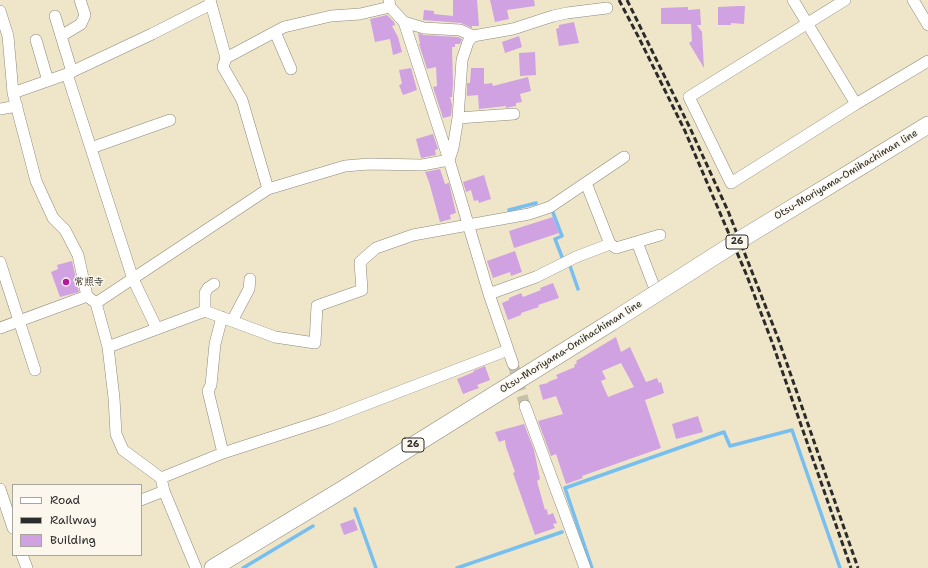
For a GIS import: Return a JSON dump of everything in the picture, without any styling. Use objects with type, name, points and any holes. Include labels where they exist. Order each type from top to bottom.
[{"type":"main road","name":"Otsu-Moriyama-Omihachiman line","points":[[213,568],[613,321],[742,238],[928,125]]},
{"type":"street","points":[[61,36],[81,24],[85,15],[80,0]]},
{"type":"street","points":[[793,0],[856,104]]},
{"type":"street","points":[[845,0],[689,97],[731,183],[856,104],[928,62]]},
{"type":"street","points":[[913,0],[926,18]]},
{"type":"street","points":[[14,93],[70,73],[152,34],[210,2],[226,58],[223,67],[242,100],[268,189]]},
{"type":"street","points":[[226,58],[284,27],[331,16],[360,14],[390,4],[404,22],[449,160],[489,294],[513,364]]},
{"type":"street","points":[[404,22],[424,28],[460,30],[473,36],[514,29],[567,13],[607,8]]},
{"type":"street","points":[[0,11],[8,36],[14,93],[36,181],[54,218],[65,230],[78,255],[87,296],[96,303],[108,347],[114,398],[116,434],[124,450],[160,478],[196,568]]},
{"type":"street","points":[[55,16],[91,148],[132,279],[157,329]]},
{"type":"street","points":[[275,32],[291,69]]},
{"type":"street","points":[[449,160],[453,148],[458,118],[462,60],[468,42],[473,36]]},
{"type":"street","points":[[36,40],[48,81]]},
{"type":"street","points":[[0,109],[17,106]]},
{"type":"street","points":[[458,118],[514,114]]},
{"type":"street","points":[[91,148],[170,120]]},
{"type":"street","points":[[108,347],[205,311],[275,337],[315,343],[317,306],[362,290],[360,262],[376,248],[413,235],[529,214],[550,207],[624,157]]},
{"type":"street","points":[[96,303],[268,189],[345,166],[369,164],[422,165],[449,160]]},
{"type":"street","points":[[586,183],[610,244],[616,248],[660,236]]},
{"type":"street","points":[[637,242],[653,284]]},
{"type":"street","points":[[489,294],[536,277],[576,257],[610,244]]},
{"type":"street","points":[[0,262],[35,370]]},
{"type":"street","points":[[222,453],[208,391],[211,385],[215,344],[227,319],[249,289],[250,279]]},
{"type":"street","points":[[205,311],[204,293],[214,284]]},
{"type":"street","points":[[0,328],[87,296]]},
{"type":"street","points":[[160,478],[222,453],[328,419],[508,350]]},
{"type":"street","points":[[525,406],[585,568]]},
{"type":"street","points":[[0,489],[12,525]]},
{"type":"street","points":[[142,500],[164,490]]},
{"type":"street","points":[[22,556],[26,568]]},
{"type":"building","points":[[453,0],[477,0],[479,26],[472,26],[472,28],[461,23],[423,20],[424,10],[434,11],[434,14],[453,16]]},
{"type":"building","points":[[490,0],[534,0],[535,6],[507,10],[509,19],[495,22]]},
{"type":"building","points":[[745,6],[744,24],[731,23],[731,25],[718,25],[718,7]]},
{"type":"building","points":[[688,7],[688,10],[700,9],[701,25],[697,25],[702,32],[704,68],[689,43],[692,41],[691,24],[661,24],[661,8]]},
{"type":"building","points":[[387,15],[394,22],[395,25],[392,26],[398,37],[402,52],[393,55],[390,39],[375,42],[370,19]]},
{"type":"building","points":[[574,22],[579,43],[559,46],[556,29],[559,28],[559,25]]},
{"type":"building","points":[[418,33],[424,35],[458,37],[462,39],[460,44],[455,44],[455,47],[452,47],[453,84],[452,97],[450,97],[452,105],[451,116],[443,118],[433,87],[437,86],[436,67],[427,69],[419,44]]},
{"type":"building","points":[[519,36],[522,47],[505,53],[502,42]]},
{"type":"building","points":[[535,52],[536,75],[520,76],[519,53]]},
{"type":"building","points":[[411,68],[417,90],[403,95],[399,85],[402,84],[399,70]]},
{"type":"building","points":[[471,68],[484,68],[484,84],[492,83],[493,86],[528,77],[531,91],[520,94],[522,102],[516,103],[516,106],[479,109],[478,95],[467,96],[467,83],[470,83]]},
{"type":"building","points":[[433,134],[438,149],[435,150],[436,155],[421,158],[416,139]]},
{"type":"building","points":[[440,169],[445,184],[449,183],[456,213],[450,215],[451,219],[440,222],[425,172]]},
{"type":"building","points":[[484,175],[491,199],[479,203],[478,200],[474,201],[471,190],[466,192],[463,182]]},
{"type":"building","points":[[553,217],[559,233],[514,248],[509,231]]},
{"type":"building","points":[[515,251],[522,272],[511,276],[510,272],[493,278],[487,261]]},
{"type":"building","name":"常照寺","points":[[72,261],[79,292],[60,297],[51,272],[58,269],[57,265]]},
{"type":"building","points":[[553,283],[559,298],[538,305],[539,307],[521,313],[521,315],[508,320],[502,303],[521,293],[523,297],[541,290],[540,288]]},
{"type":"building","points":[[616,337],[621,352],[630,347],[646,382],[657,378],[659,383],[661,382],[664,393],[645,400],[661,448],[582,476],[583,478],[566,484],[556,454],[551,456],[538,421],[563,414],[556,396],[543,400],[539,385],[548,383],[558,378],[556,375],[575,367],[574,365],[577,363],[576,361]],"holes":[[[621,363],[634,387],[608,397],[601,381],[606,379],[602,371]]]},
{"type":"building","points":[[485,366],[490,380],[477,385],[479,388],[463,394],[457,379]]},
{"type":"building","points":[[698,416],[703,432],[676,439],[672,424]]},
{"type":"building","points":[[524,424],[534,450],[540,479],[537,481],[545,510],[547,509],[548,515],[553,513],[557,523],[553,524],[555,528],[535,535],[513,473],[515,472],[505,440],[499,442],[495,432]]},
{"type":"building","points":[[354,519],[358,530],[344,535],[340,524]]},
{"type":"waterway","points":[[509,210],[536,203]]},
{"type":"waterway","points":[[552,210],[562,236],[555,239],[562,257]]},
{"type":"waterway","points":[[570,266],[578,289]]},
{"type":"waterway","points":[[592,568],[565,488],[724,432],[730,446],[792,430],[840,568]]},
{"type":"waterway","points":[[355,509],[376,568]]},
{"type":"waterway","points":[[243,568],[313,526]]},
{"type":"waterway","points":[[457,568],[562,532]]},
{"type":"tunnel","points":[[513,364],[525,406]]},
{"type":"railway","points":[[619,0],[685,131],[747,276],[772,342],[851,568]]},
{"type":"railway","points":[[627,0],[690,128],[728,211],[778,338],[858,568]]},
{"type":"place","name":"常照寺","points":[[66,282]]}]
